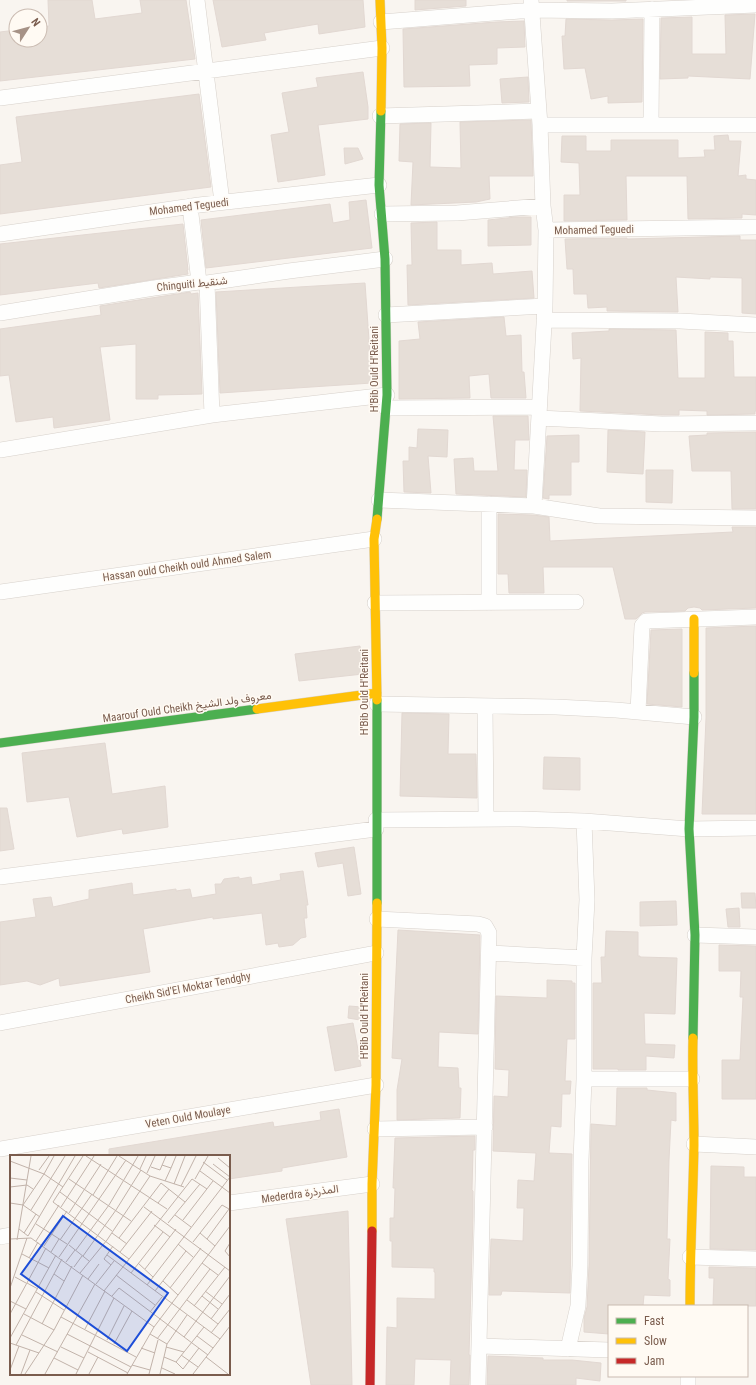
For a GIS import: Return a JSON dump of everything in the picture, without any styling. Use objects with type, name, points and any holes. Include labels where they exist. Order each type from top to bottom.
[{"type":"street","points":[[196,0],[222,202]]},
{"type":"street","name":"H'Bib Ould H'Reitani","points":[[370,1385],[372,1184],[376,1085],[377,918],[377,699],[374,539],[379,500],[386,401],[385,259],[379,185],[382,48],[380,0]]},
{"type":"street","points":[[381,22],[531,5],[652,9],[756,5]]},
{"type":"street","name":"Mohamed Teguedi","points":[[531,5],[539,118],[543,206],[546,230],[756,227]]},
{"type":"street","points":[[652,9],[652,124]]},
{"type":"street","points":[[0,98],[382,48]]},
{"type":"street","points":[[380,116],[539,118],[652,124],[756,125]]},
{"type":"street","name":"Mohamed Teguedi","points":[[0,234],[190,206],[379,185]]},
{"type":"street","points":[[190,206],[203,283],[212,415]]},
{"type":"street","points":[[382,214],[457,213],[543,206]]},
{"type":"street","points":[[534,506],[545,313],[546,230]]},
{"type":"street","name":"Chinguiti شنقيط","points":[[0,313],[154,288],[385,259]]},
{"type":"street","points":[[386,315],[545,313],[756,325]]},
{"type":"street","points":[[0,450],[212,415],[386,401],[539,412],[662,424],[756,423]]},
{"type":"street","points":[[379,500],[534,506],[599,516],[756,518]]},
{"type":"street","points":[[489,504],[489,603]]},
{"type":"street","name":"Hassan ould Cheikh ould Ahmed Salem","points":[[0,592],[374,539]]},
{"type":"street","points":[[375,603],[576,602]]},
{"type":"street","points":[[638,712],[642,626],[646,621],[756,617]]},
{"type":"street","points":[[690,1305],[694,1144],[692,1079],[695,935],[690,830],[694,717],[694,619]]},
{"type":"street","points":[[377,699],[485,706],[616,710],[694,717]]},
{"type":"street","name":"Maarouf Ould Cheikh معروف ولد الشيخ","points":[[0,743],[377,699]]},
{"type":"street","points":[[485,706],[486,818]]},
{"type":"street","points":[[0,877],[376,824],[486,818],[584,821],[690,830],[756,828]]},
{"type":"street","points":[[568,1349],[578,1306],[580,1265],[581,1161],[584,1079],[584,958],[587,900],[584,821]]},
{"type":"street","points":[[377,918],[478,924],[485,926],[489,933],[478,1385]]},
{"type":"street","points":[[695,935],[756,936]]},
{"type":"street","name":"Cheikh Sid'El Moktar Tendghy","points":[[0,1023],[376,953]]},
{"type":"street","points":[[489,953],[584,958]]},
{"type":"street","points":[[584,1079],[692,1079]]},
{"type":"street","name":"Veten Ould Moulaye","points":[[0,1149],[376,1085]]},
{"type":"street","points":[[375,1129],[485,1127]]},
{"type":"street","points":[[694,1144],[756,1148]]},
{"type":"street","name":"Mederdra المذرذرة","points":[[230,1203],[372,1184]]},
{"type":"street","points":[[0,1237],[10,1235]]},
{"type":"street","points":[[690,1257],[756,1260]]},
{"type":"street","points":[[480,1346],[608,1350]]},
{"type":"building","points":[[48,0],[92,0],[95,19],[142,13],[140,0],[186,0],[195,59],[0,81],[0,32],[8,31],[8,48],[48,48]]},
{"type":"building","points":[[213,0],[363,0],[365,27],[319,34],[318,24],[264,33],[266,40],[222,47]]},
{"type":"building","points":[[415,0],[466,0],[466,6],[415,10]]},
{"type":"building","points":[[626,0],[626,1],[567,1]]},
{"type":"building","points":[[755,14],[750,79],[688,76],[688,78],[660,79],[661,18],[692,17],[692,54],[726,54],[725,15]]},
{"type":"building","points":[[566,19],[643,19],[642,102],[608,103],[608,96],[591,99],[585,68],[564,69],[562,36],[565,36]]},
{"type":"building","points":[[524,21],[525,47],[497,48],[497,64],[469,65],[470,86],[404,87],[403,29]]},
{"type":"building","points":[[363,72],[368,107],[368,119],[318,125],[325,175],[278,182],[271,135],[289,132],[282,93],[318,87],[316,78]]},
{"type":"building","points":[[528,77],[529,102],[502,103],[500,79]]},
{"type":"building","points":[[199,94],[211,187],[0,214],[0,165],[22,162],[16,117]]},
{"type":"building","points":[[531,120],[533,176],[489,176],[490,199],[476,202],[411,205],[413,162],[399,161],[400,124],[431,123],[430,167],[461,168],[460,122]]},
{"type":"building","points":[[728,135],[729,141],[741,141],[738,176],[746,175],[746,179],[756,180],[756,215],[742,214],[742,218],[688,219],[687,176],[626,176],[627,220],[564,221],[564,195],[580,195],[579,163],[561,162],[562,136],[586,136],[586,151],[611,151],[611,140],[678,140],[678,158],[705,157],[704,150],[715,150],[714,136]]},
{"type":"building","points":[[344,148],[358,148],[363,159],[345,164]]},
{"type":"building","points":[[366,200],[372,248],[206,268],[201,220],[330,204],[333,223],[350,220],[349,202]]},
{"type":"building","points":[[531,217],[531,245],[488,246],[488,220]]},
{"type":"building","points":[[437,222],[437,250],[461,250],[461,265],[492,263],[493,274],[532,271],[534,298],[408,305],[407,265],[412,265],[411,223]]},
{"type":"building","points":[[183,224],[188,274],[99,288],[98,283],[0,295],[0,244]]},
{"type":"building","points":[[740,236],[740,240],[756,240],[756,314],[742,313],[742,278],[710,277],[710,279],[676,277],[678,312],[607,311],[607,307],[588,308],[587,294],[574,294],[573,269],[567,269],[565,239]]},
{"type":"building","points":[[365,283],[372,383],[220,393],[216,292]]},
{"type":"building","points":[[190,292],[191,294],[198,293],[202,394],[158,395],[158,399],[136,399],[136,344],[100,347],[110,420],[54,428],[53,417],[16,422],[9,375],[0,376],[0,329],[101,315],[100,306]]},
{"type":"building","points":[[504,317],[506,336],[521,335],[522,372],[524,372],[526,398],[491,398],[489,374],[469,376],[470,398],[399,399],[399,341],[420,339],[418,322]]},
{"type":"building","points":[[609,329],[676,330],[678,378],[705,378],[705,332],[728,333],[728,341],[733,341],[734,377],[756,377],[755,414],[707,415],[707,411],[679,410],[679,415],[580,411],[581,358],[573,359],[572,333],[609,331]]},
{"type":"building","points":[[493,416],[528,416],[529,440],[515,440],[514,470],[527,470],[526,497],[456,494],[454,459],[473,458],[474,471],[498,471]]},
{"type":"building","points":[[418,429],[448,430],[447,457],[428,456],[431,493],[404,492],[403,461],[409,461],[409,447],[417,448]]},
{"type":"building","points":[[608,430],[645,432],[643,474],[607,472]]},
{"type":"building","points":[[756,432],[756,509],[732,509],[731,471],[692,471],[689,436],[707,435],[707,433]]},
{"type":"building","points":[[579,435],[579,462],[571,462],[571,495],[549,495],[549,499],[543,498],[547,436]]},
{"type":"building","points":[[646,470],[673,470],[672,503],[646,502]]},
{"type":"building","points":[[498,514],[549,517],[550,541],[733,532],[732,527],[756,527],[756,608],[702,610],[694,607],[688,608],[685,611],[645,612],[636,619],[625,619],[613,567],[543,567],[544,593],[509,593],[508,574],[498,574]]},
{"type":"building","points":[[756,626],[756,814],[702,814],[706,718],[706,628]]},
{"type":"building","points":[[682,629],[682,707],[647,704],[651,630]]},
{"type":"building","points":[[360,646],[363,674],[299,681],[295,654]]},
{"type":"building","points":[[402,713],[449,714],[448,754],[476,754],[477,798],[400,796]]},
{"type":"building","points":[[105,743],[112,794],[165,786],[168,827],[123,834],[122,829],[77,837],[69,797],[27,802],[22,753]]},
{"type":"building","points":[[544,757],[580,758],[580,790],[543,789]]},
{"type":"building","points":[[0,808],[7,808],[14,849],[0,851]]},
{"type":"building","points":[[354,847],[361,894],[348,896],[343,863],[318,867],[315,853]]},
{"type":"building","points":[[303,871],[308,905],[306,905],[307,918],[304,918],[306,937],[301,938],[293,945],[279,947],[278,943],[266,945],[262,913],[213,919],[213,917],[143,929],[150,972],[60,986],[59,978],[40,985],[27,981],[0,985],[0,922],[36,917],[33,899],[51,897],[53,907],[89,899],[89,890],[132,883],[133,895],[176,889],[176,891],[190,889],[192,898],[216,894],[215,884],[221,884],[224,879],[251,877],[252,885],[281,880],[280,874]]},
{"type":"building","points":[[741,893],[755,893],[756,908],[742,908]]},
{"type":"building","points":[[676,901],[677,925],[640,926],[640,902]]},
{"type":"building","points":[[739,908],[740,927],[728,927],[726,909]]},
{"type":"building","points":[[398,930],[480,935],[478,1034],[439,1032],[438,1067],[458,1068],[459,1088],[461,1088],[460,1118],[397,1120],[397,1090],[402,1059],[392,1058]]},
{"type":"building","points":[[606,931],[638,932],[638,956],[640,957],[677,958],[675,1014],[644,1013],[645,1044],[675,1045],[674,1058],[646,1056],[646,1070],[593,1069],[593,983],[602,983],[601,957],[605,957]]},
{"type":"building","points":[[719,945],[756,946],[756,1099],[722,1099],[722,1060],[740,1060],[743,997],[740,997],[741,971],[719,971]]},
{"type":"building","points":[[547,980],[572,981],[572,983],[575,983],[575,1039],[567,1039],[565,1081],[571,1081],[570,1094],[562,1094],[561,1127],[551,1126],[549,1153],[572,1154],[570,1293],[502,1291],[501,1295],[489,1295],[491,1239],[523,1241],[524,1208],[517,1208],[518,1180],[534,1181],[536,1153],[493,1151],[494,1096],[508,1097],[509,1070],[495,1069],[496,996],[547,998]]},
{"type":"building","points":[[349,1006],[362,1007],[360,1020],[348,1018]]},
{"type":"building","points":[[353,1023],[361,1066],[335,1071],[327,1027]]},
{"type":"building","points":[[617,1088],[647,1088],[647,1090],[676,1093],[676,1121],[671,1120],[669,1160],[667,1239],[670,1239],[668,1279],[670,1280],[670,1296],[644,1295],[643,1305],[608,1305],[608,1334],[584,1332],[589,1265],[591,1124],[616,1126]]},
{"type":"building","points":[[339,1109],[347,1157],[282,1168],[282,1171],[230,1179],[230,1155],[109,1155],[109,1149],[273,1122],[274,1127],[321,1120],[320,1112]]},
{"type":"building","points":[[475,1136],[475,1150],[473,1150],[472,1190],[473,1217],[469,1385],[450,1385],[451,1360],[415,1359],[414,1385],[386,1385],[387,1327],[397,1328],[397,1298],[435,1299],[434,1268],[392,1267],[390,1218],[394,1218],[395,1188],[393,1188],[395,1138]]},
{"type":"building","points":[[711,1166],[744,1167],[744,1177],[756,1177],[756,1250],[710,1249]]},
{"type":"building","points":[[348,1211],[352,1385],[311,1385],[286,1219]]},
{"type":"building","points":[[709,1267],[756,1268],[756,1306],[713,1305],[714,1278],[709,1278]]},
{"type":"building","points":[[488,1356],[543,1358],[543,1360],[572,1360],[601,1363],[600,1381],[576,1378],[576,1385],[487,1385]]},
{"type":"traffic: fast","points":[[377,519],[387,395],[385,259],[379,185],[381,111]]},
{"type":"traffic: fast","points":[[693,1038],[695,935],[689,829],[694,717],[694,673]]},
{"type":"traffic: fast","points":[[377,700],[377,903]]},
{"type":"traffic: fast","points":[[0,743],[257,709]]},
{"type":"traffic: slow","points":[[380,0],[382,48],[381,111]]},
{"type":"traffic: slow","points":[[377,519],[374,539],[377,700]]},
{"type":"traffic: slow","points":[[694,619],[694,673]]},
{"type":"traffic: slow","points":[[257,709],[377,693]]},
{"type":"traffic: slow","points":[[372,1231],[372,1184],[376,1085],[377,903]]},
{"type":"traffic: slow","points":[[690,1305],[694,1145],[693,1038]]},
{"type":"traffic: jam","points":[[370,1385],[372,1231]]}]
